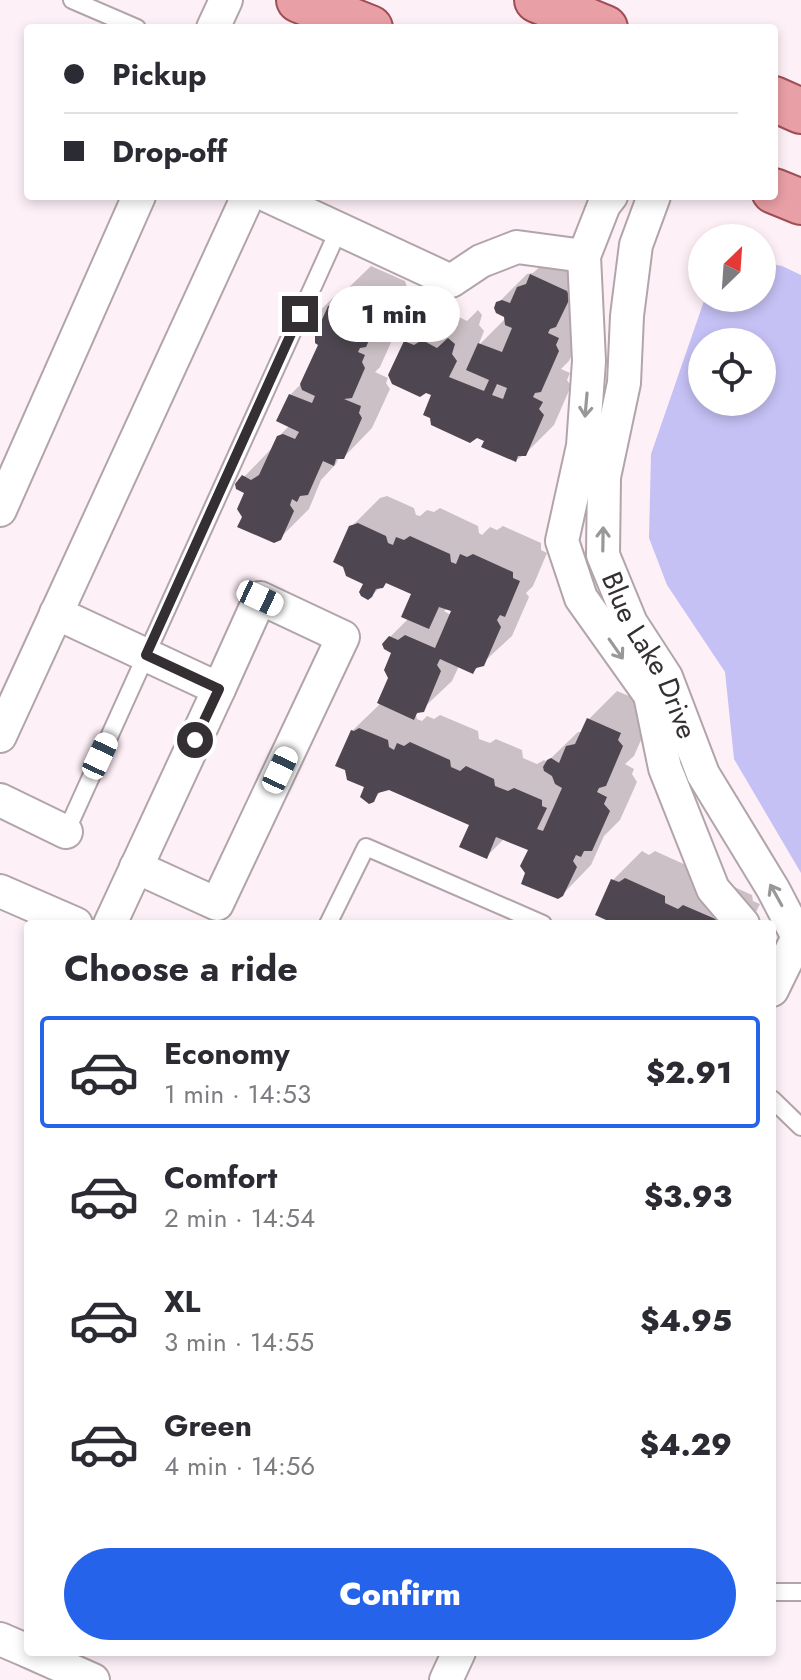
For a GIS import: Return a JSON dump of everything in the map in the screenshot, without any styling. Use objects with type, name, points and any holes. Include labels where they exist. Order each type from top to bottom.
[{"type":"main road","points":[[299,0],[360,24]]},
{"type":"main road","points":[[537,0],[595,24]]},
{"type":"main road","points":[[778,101],[801,111]]},
{"type":"main road","points":[[778,193],[801,202]]},
{"type":"street","points":[[215,24],[226,0]]},
{"type":"street","points":[[0,510],[137,200]]},
{"type":"street","points":[[0,736],[246,200]]},
{"type":"street","points":[[277,200],[451,281],[481,261],[517,247],[584,256]]},
{"type":"street","name":"Blue Lake Drive","points":[[608,200],[584,256],[588,375],[583,446],[562,541],[581,598],[650,695],[665,768],[713,889],[740,920]]},
{"type":"street","name":"Blue Lake Drive","points":[[653,200],[636,245],[627,316],[624,383],[604,477],[603,555],[631,623],[666,677],[703,774],[773,889],[798,937],[776,982]]},
{"type":"street","points":[[112,920],[136,867],[219,689],[260,598],[343,637],[217,904],[136,867]]},
{"type":"street","points":[[56,613],[219,689]]},
{"type":"street","points":[[0,800],[66,832]]},
{"type":"street","points":[[0,891],[67,920]]},
{"type":"street","points":[[0,1639],[24,1650]]},
{"type":"street","points":[[38,1656],[93,1680]]},
{"type":"street","points":[[446,1680],[457,1656]]},
{"type":"lane","points":[[72,0],[128,24]]},
{"type":"lane","points":[[66,832],[339,229]]},
{"type":"lane","points":[[330,920],[366,847],[534,920]]},
{"type":"lane","points":[[776,1103],[801,1127]]},
{"type":"lane","points":[[776,1592],[801,1592]]},
{"type":"shaded area","points":[[776,265],[801,275],[801,873],[734,759],[725,672],[667,585],[649,538],[651,454],[688,347],[688,416],[776,416],[776,328],[695,328],[700,312],[776,312]]},
{"type":"building","points":[[530,274],[567,291],[570,298],[556,327],[548,333],[559,338],[556,345],[559,351],[541,392],[533,397],[543,402],[539,409],[544,415],[526,456],[518,456],[516,462],[481,447],[484,441],[477,438],[470,443],[431,425],[430,418],[423,415],[431,395],[426,393],[420,397],[392,384],[388,375],[404,341],[414,345],[422,340],[437,348],[448,338],[455,344],[452,354],[457,361],[449,377],[484,391],[489,380],[466,370],[478,343],[502,352],[512,328],[505,325],[504,317],[496,313],[496,302],[502,300],[510,303],[517,287],[526,284]],"holes":[[[497,384],[507,388],[503,399],[492,395]]]},
{"type":"building","points":[[341,293],[376,309],[380,317],[366,347],[358,352],[365,355],[362,362],[365,368],[352,398],[344,399],[361,406],[359,413],[362,418],[344,459],[336,459],[334,466],[323,461],[308,495],[300,496],[297,502],[292,499],[290,505],[294,511],[281,540],[274,543],[237,527],[242,517],[237,509],[244,493],[236,489],[235,484],[242,475],[251,480],[259,475],[277,436],[283,434],[295,439],[299,432],[276,421],[289,394],[312,403],[315,396],[302,390],[300,384],[318,345],[315,336],[307,332],[305,326],[312,319],[321,322],[328,306],[337,303]]},
{"type":"building","points":[[358,523],[386,536],[388,543],[393,545],[396,537],[404,540],[410,536],[450,554],[451,562],[456,564],[460,554],[467,557],[473,554],[513,572],[513,578],[520,581],[505,617],[500,615],[497,620],[501,627],[484,666],[476,668],[473,674],[440,659],[437,665],[441,671],[424,712],[417,713],[414,720],[377,703],[388,678],[384,670],[391,653],[382,644],[389,636],[398,640],[405,635],[435,648],[451,611],[439,607],[429,629],[401,617],[411,594],[386,583],[383,588],[376,589],[368,600],[361,596],[359,592],[363,584],[346,576],[343,567],[333,562],[349,526]]},
{"type":"building","points":[[587,718],[621,733],[618,740],[623,746],[606,786],[597,792],[607,797],[604,804],[610,811],[592,851],[584,851],[581,857],[576,855],[573,861],[577,867],[563,896],[558,899],[521,884],[525,873],[520,866],[528,850],[496,837],[487,859],[459,847],[469,825],[389,790],[378,793],[374,802],[369,804],[360,797],[364,787],[347,780],[345,770],[335,766],[351,730],[359,728],[388,740],[389,747],[394,750],[397,743],[404,746],[410,742],[450,760],[451,767],[460,771],[466,766],[494,779],[495,786],[508,791],[514,788],[542,800],[542,806],[547,808],[537,829],[543,831],[562,788],[555,784],[543,767],[551,758],[559,763],[566,746],[575,744]]},
{"type":"building","points":[[625,878],[665,896],[665,903],[678,909],[683,905],[718,920],[606,920],[595,915],[611,879],[619,882]]},
{"type":"route","points":[[195,740],[219,689],[146,655],[300,314]]}]
